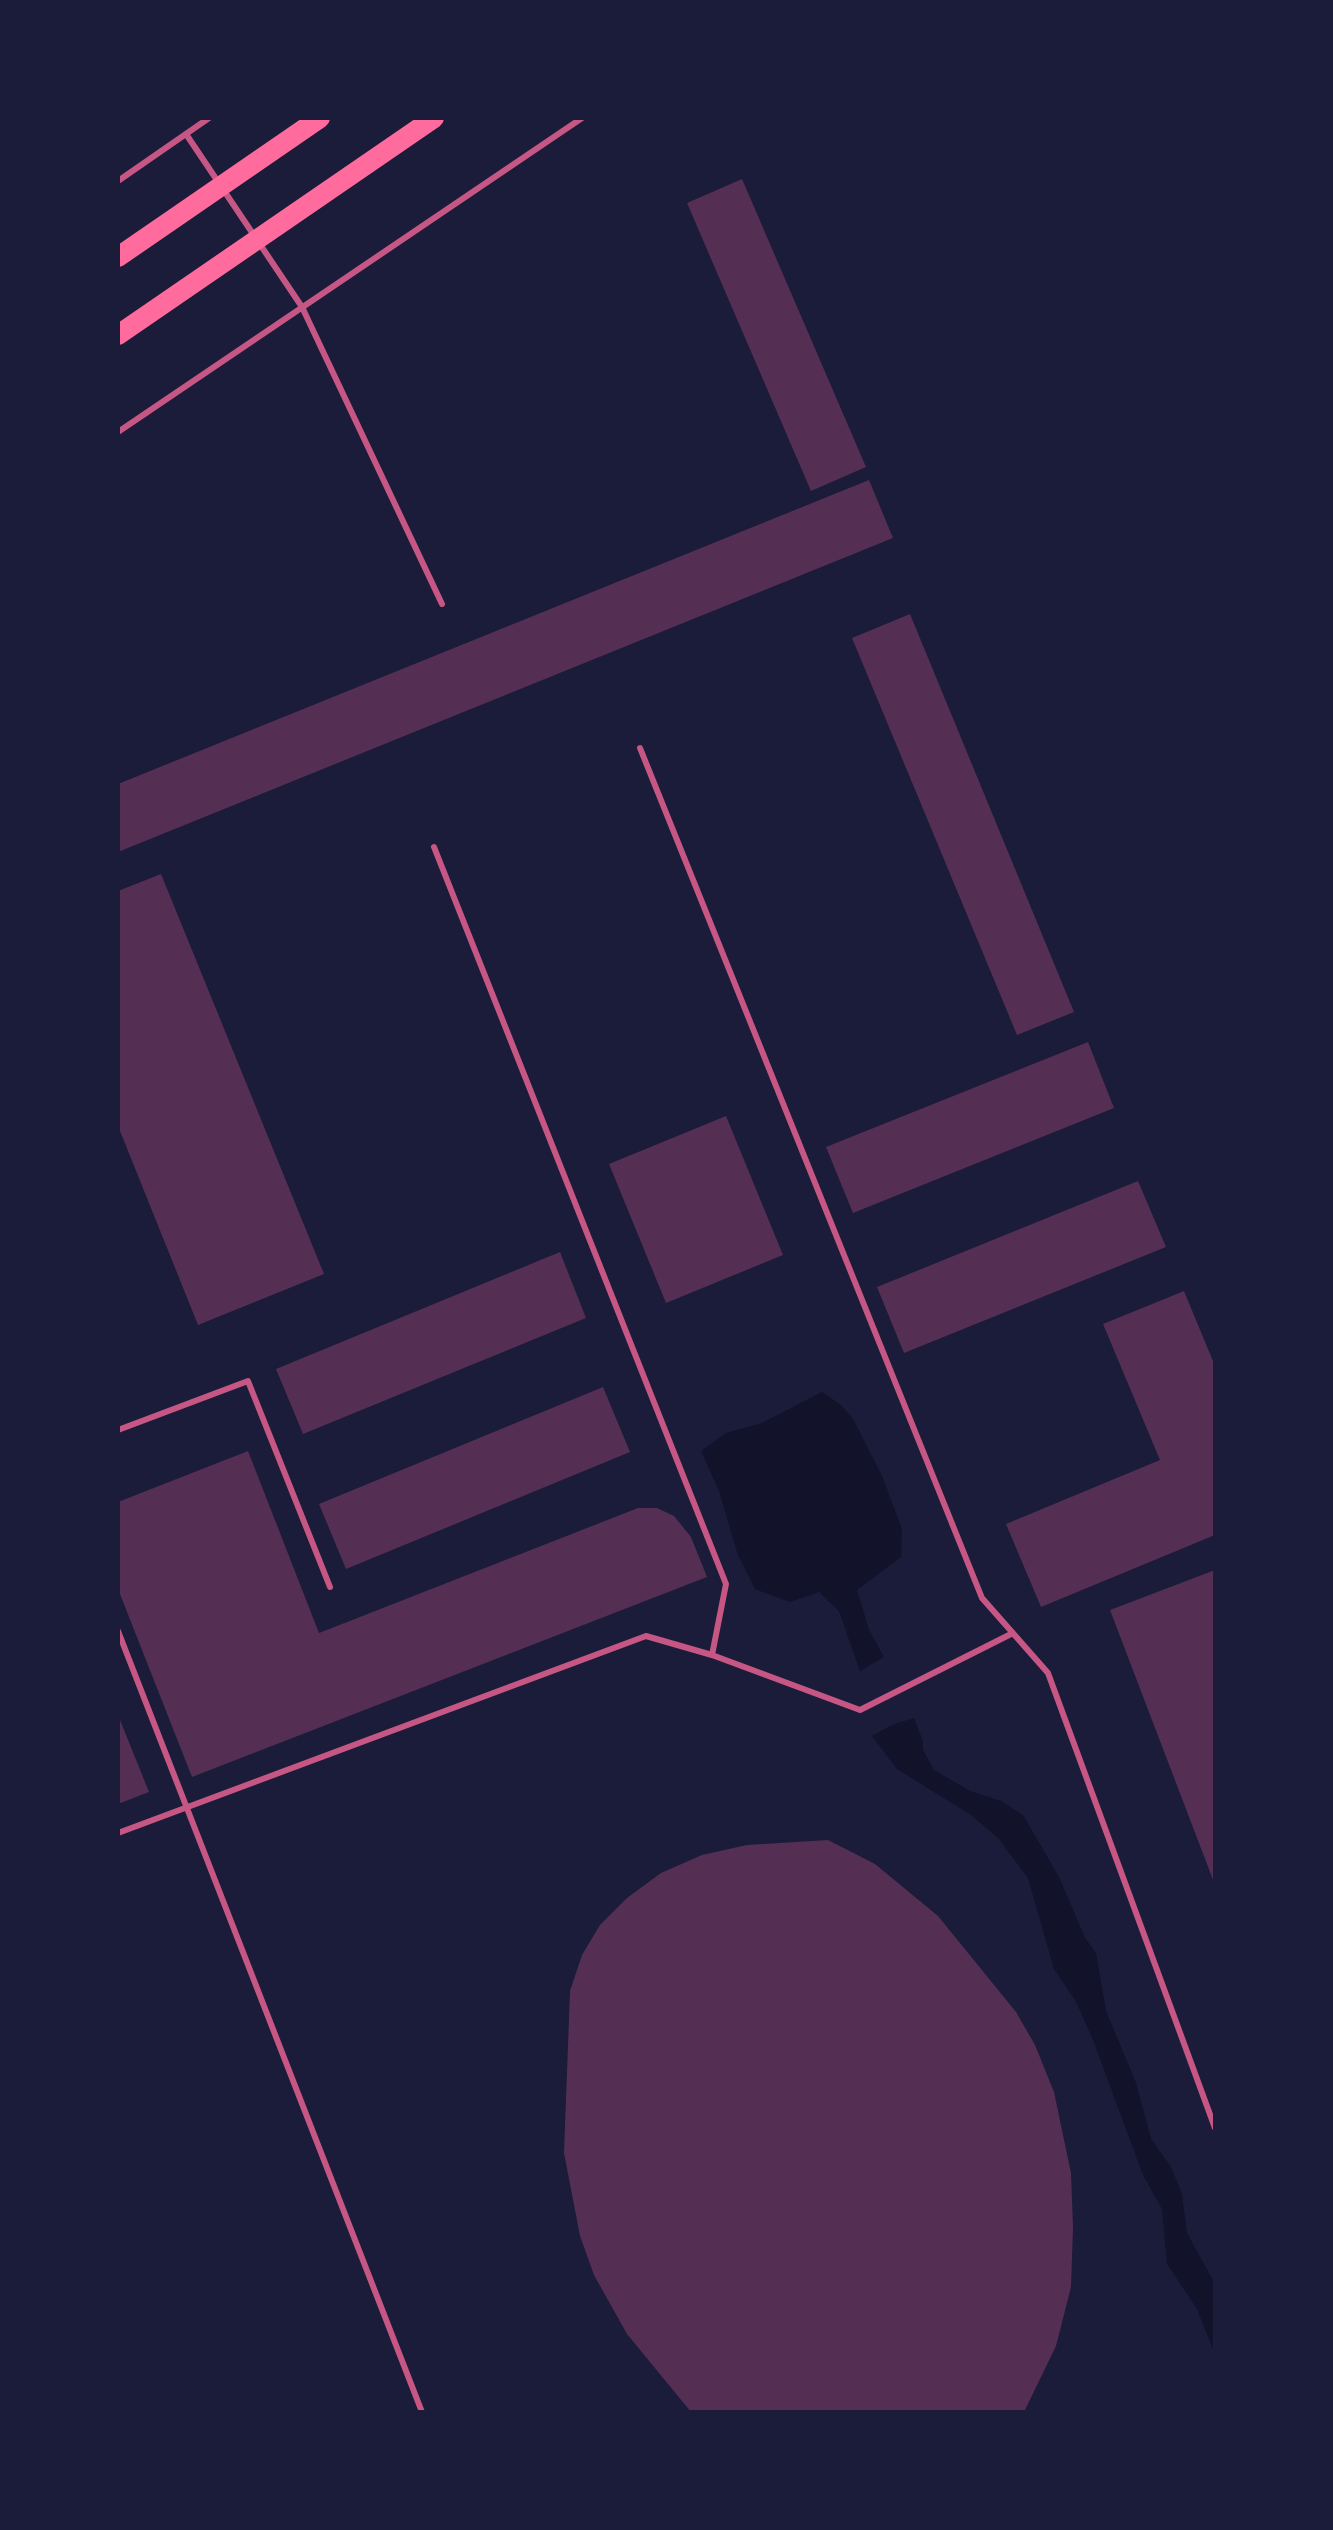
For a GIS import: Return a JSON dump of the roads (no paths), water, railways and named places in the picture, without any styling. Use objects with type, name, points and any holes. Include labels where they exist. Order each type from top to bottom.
[{"type":"main road","points":[[118,257],[320,118]]},
{"type":"main road","points":[[118,335],[434,118]]},
{"type":"lane","points":[[118,181],[209,118]]},
{"type":"lane","points":[[118,432],[582,118]]},
{"type":"lane","points":[[186,134],[259,238],[302,307],[442,604]]},
{"type":"lane","points":[[640,748],[982,1598],[1048,1673],[1215,2128]]},
{"type":"lane","points":[[434,847],[726,1584],[712,1655]]},
{"type":"lane","points":[[118,1430],[248,1381],[330,1587]]},
{"type":"lane","points":[[118,1631],[422,2412]]},
{"type":"lane","points":[[118,1833],[646,1636],[712,1655],[860,1710],[1013,1633]]}]
